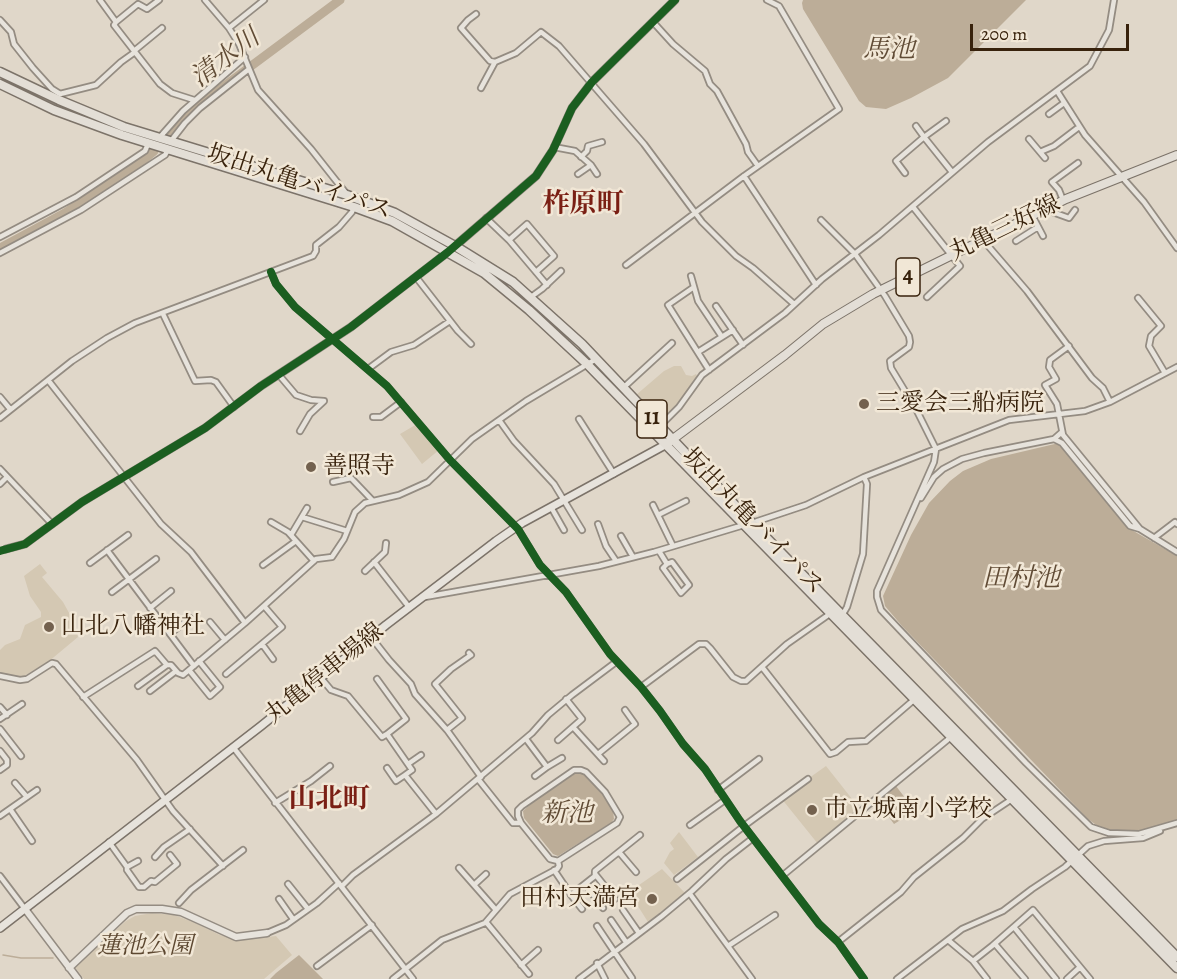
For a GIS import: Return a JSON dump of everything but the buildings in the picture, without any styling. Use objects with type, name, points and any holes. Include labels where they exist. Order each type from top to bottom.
[{"type":"highway","name":"坂出丸亀バイパス","points":[[0,72],[124,127],[159,138],[169,146],[392,221],[452,249],[513,282],[596,359],[659,427],[669,442]]},
{"type":"highway","name":"坂出丸亀バイパス","points":[[0,84],[54,110],[148,144],[169,146],[347,195],[394,213],[452,249],[484,273],[553,331],[669,442],[831,613],[918,697],[1075,858],[1177,968]]},
{"type":"highway","name":"坂出丸亀バイパス","points":[[747,524],[843,614],[951,736],[1012,799],[1177,957]]},
{"type":"main road","name":"丸亀三好線","points":[[669,442],[824,324],[881,291],[1063,200],[1177,155]]},
{"type":"main road","name":"丸亀停車場線","points":[[0,928],[420,598],[515,527],[669,442]]},
{"type":"street","points":[[100,0],[116,22],[114,25],[160,84],[172,93],[194,100]]},
{"type":"street","points":[[116,22],[138,4],[147,9],[159,0]]},
{"type":"street","points":[[205,0],[229,28],[245,57],[258,90],[311,149],[347,195]]},
{"type":"street","points":[[229,28],[264,0]]},
{"type":"street","points":[[3,550],[25,544],[123,477],[188,439],[333,339],[452,249],[532,181],[544,166],[572,108],[591,82],[675,0]]},
{"type":"street","points":[[626,265],[744,176],[839,109],[779,6],[767,0]]},
{"type":"street","points":[[659,427],[679,407],[702,375],[794,304],[988,142],[1090,66],[1109,30],[1114,0]]},
{"type":"street","points":[[476,14],[461,28],[485,58],[495,62]]},
{"type":"street","points":[[0,20],[11,32],[14,44],[59,97]]},
{"type":"street","points":[[653,22],[678,49],[705,71],[710,84],[717,91],[746,144],[748,152],[758,166]]},
{"type":"street","points":[[59,97],[96,85],[162,28]]},
{"type":"street","points":[[481,88],[495,62],[516,53],[541,32],[559,46],[644,144],[702,222],[736,256],[794,304]]},
{"type":"street","points":[[159,138],[194,100],[245,57]]},
{"type":"street","points":[[0,253],[81,210],[165,155],[185,123],[249,69]]},
{"type":"street","points":[[1057,91],[1079,127],[1144,202],[1177,248]]},
{"type":"street","points":[[54,110],[59,97]]},
{"type":"street","points":[[1049,114],[1064,103]]},
{"type":"street","points":[[905,173],[896,161],[946,121]]},
{"type":"street","points":[[916,126],[952,172]]},
{"type":"street","points":[[1040,152],[1054,146],[1079,127]]},
{"type":"street","points":[[1029,139],[1045,158]]},
{"type":"street","points":[[581,157],[587,151],[588,146],[602,142]]},
{"type":"street","points":[[0,237],[76,197],[145,151],[148,144]]},
{"type":"street","points":[[554,147],[575,151],[591,165],[597,174]]},
{"type":"street","points":[[1063,200],[1059,190],[1052,182],[1058,175],[1078,163]]},
{"type":"street","points":[[579,174],[591,165]]},
{"type":"street","points":[[744,176],[816,285]]},
{"type":"street","points":[[0,418],[107,338],[135,323],[313,256],[316,244],[339,227],[352,213],[354,207]]},
{"type":"street","points":[[912,207],[960,266],[927,297]]},
{"type":"street","points":[[1044,209],[1069,218],[1075,210]]},
{"type":"street","points":[[1032,215],[1043,236]]},
{"type":"street","points":[[486,218],[509,240],[547,285]]},
{"type":"street","points":[[820,220],[855,254],[909,336],[909,347],[890,361],[891,368],[917,411],[936,449],[934,462],[912,516]]},
{"type":"street","points":[[509,240],[527,224],[554,256],[536,272]]},
{"type":"street","points":[[1016,242],[1038,227]]},
{"type":"street","points":[[983,240],[1027,291],[1092,378],[1103,388],[1110,402]]},
{"type":"street","points":[[531,297],[561,271]]},
{"type":"street","points":[[271,272],[276,284],[295,307],[387,386],[450,460],[515,527],[540,565],[566,592],[616,662],[641,687],[683,744],[705,769],[744,826],[819,924],[838,942],[862,977],[856,979]]},
{"type":"street","points":[[691,276],[698,301],[722,337]]},
{"type":"street","points":[[416,277],[471,344]]},
{"type":"street","points":[[694,287],[668,304],[709,370]]},
{"type":"street","points":[[1138,298],[1161,326],[1151,336],[1149,346],[1165,373]]},
{"type":"street","points":[[716,306],[743,345]]},
{"type":"street","points":[[163,314],[195,381],[216,382],[234,407]]},
{"type":"street","points":[[368,369],[391,352],[414,345],[450,321]]},
{"type":"street","points":[[698,352],[733,330]]},
{"type":"street","points":[[623,388],[672,343]]},
{"type":"street","points":[[1069,346],[1050,360],[1049,367],[1056,379],[1045,385],[1057,404],[1062,432],[1140,529]]},
{"type":"street","points":[[83,697],[155,651],[167,665],[183,675],[314,561],[321,557],[332,557],[355,512],[365,503],[399,495],[428,482],[472,439],[596,359]]},
{"type":"street","points":[[420,598],[550,576],[633,557],[747,524],[806,505],[864,477],[1009,420],[1060,416],[1085,411],[1110,402],[1177,367]]},
{"type":"street","points":[[279,375],[296,395],[324,401],[316,411],[310,414],[300,431]]},
{"type":"street","points":[[48,380],[161,524],[191,552],[245,623]]},
{"type":"street","points":[[0,396],[10,410]]},
{"type":"street","points":[[373,417],[381,417],[401,402]]},
{"type":"street","points":[[579,419],[614,474]]},
{"type":"street","points":[[499,420],[514,441],[554,484],[582,530]]},
{"type":"street","points":[[1054,440],[1062,432]]},
{"type":"street","points":[[1177,552],[1140,529],[1130,526],[1062,442],[1054,440],[972,455],[943,469],[933,477],[877,591],[878,603],[884,615],[1091,827],[1125,834],[1139,834],[1177,824]]},
{"type":"street","points":[[0,469],[52,524]]},
{"type":"street","points":[[0,484],[7,477]]},
{"type":"street","points":[[843,614],[863,554],[867,484],[864,477]]},
{"type":"street","points":[[333,482],[351,478],[372,500]]},
{"type":"street","points":[[658,515],[686,501]]},
{"type":"street","points":[[653,505],[672,546]]},
{"type":"street","points":[[551,507],[564,530]]},
{"type":"street","points":[[291,536],[307,508]]},
{"type":"street","points":[[302,517],[347,531]]},
{"type":"street","points":[[271,522],[291,536],[314,561]]},
{"type":"street","points":[[1154,538],[1175,522],[1177,524]]},
{"type":"street","points":[[598,524],[606,546],[616,561]]},
{"type":"street","points":[[90,563],[128,535]]},
{"type":"street","points":[[621,536],[633,557]]},
{"type":"street","points":[[263,565],[296,541]]},
{"type":"street","points":[[365,571],[385,552],[386,543]]},
{"type":"street","points":[[107,550],[194,666]]},
{"type":"street","points":[[659,550],[667,564]]},
{"type":"street","points":[[112,592],[156,559]]},
{"type":"street","points":[[374,562],[409,607]]},
{"type":"street","points":[[672,562],[689,585],[681,593],[663,568],[667,564],[672,562]]},
{"type":"street","points":[[150,608],[171,591]]},
{"type":"street","points":[[226,674],[282,627],[264,606]]},
{"type":"street","points":[[641,687],[699,644],[706,644],[736,679],[746,681],[788,644],[831,613]]},
{"type":"street","points":[[170,633],[190,618]]},
{"type":"street","points":[[210,622],[225,640]]},
{"type":"street","points":[[371,637],[447,730],[513,823],[521,823]]},
{"type":"street","points":[[262,644],[273,659]]},
{"type":"street","points":[[447,730],[462,718],[435,684],[471,655],[469,653]]},
{"type":"street","points":[[189,670],[210,696],[220,687],[200,661]]},
{"type":"street","points":[[69,968],[127,913],[136,909],[182,912],[236,937],[267,933],[286,925],[436,814],[526,739],[548,715],[616,662]]},
{"type":"street","points":[[0,676],[27,679],[52,663],[56,664],[137,760],[173,811],[223,866]]},
{"type":"street","points":[[138,686],[167,665]]},
{"type":"street","points":[[762,667],[830,754],[848,742],[866,741],[918,697]]},
{"type":"street","points":[[150,691],[176,671]]},
{"type":"street","points":[[321,678],[331,690],[348,696],[382,737],[406,718],[377,679]]},
{"type":"street","points":[[558,740],[582,719],[567,699]]},
{"type":"street","points":[[0,719],[22,704]]},
{"type":"street","points":[[0,707],[7,715]]},
{"type":"street","points":[[598,754],[635,724],[625,710]]},
{"type":"street","points":[[573,727],[604,761]]},
{"type":"street","points":[[0,729],[21,756]]},
{"type":"street","points":[[387,734],[412,770],[396,780],[387,768]]},
{"type":"street","points":[[782,876],[951,736]]},
{"type":"street","points":[[526,739],[547,766]]},
{"type":"street","points":[[232,747],[413,979]]},
{"type":"street","points":[[0,751],[7,760],[7,765],[0,770]]},
{"type":"street","points":[[408,764],[421,755]]},
{"type":"street","points":[[534,776],[562,758]]},
{"type":"street","points":[[718,790],[759,759]]},
{"type":"street","points":[[275,803],[311,781],[330,766]]},
{"type":"street","points":[[574,770],[586,772],[605,792],[620,817],[617,823],[558,861],[550,859],[521,823],[518,810],[574,770]]},
{"type":"street","points":[[405,775],[436,814]]},
{"type":"street","points":[[676,879],[808,779]]},
{"type":"street","points":[[15,783],[27,797]]},
{"type":"street","points":[[0,816],[37,790]]},
{"type":"street","points":[[838,942],[901,892],[914,877],[963,838],[982,819],[1012,799]]},
{"type":"street","points":[[690,825],[725,800]]},
{"type":"street","points":[[10,809],[21,830],[32,841]]},
{"type":"street","points":[[897,979],[962,929],[1003,911],[1075,858],[1084,848],[1093,843],[1143,838],[1166,826]]},
{"type":"street","points":[[155,857],[164,847],[190,829]]},
{"type":"street","points":[[571,895],[595,874],[595,871],[640,835]]},
{"type":"street","points":[[579,979],[690,894],[726,859],[753,838]]},
{"type":"street","points":[[109,842],[139,887],[144,887],[177,864],[170,855]]},
{"type":"street","points":[[179,903],[191,890],[243,850]]},
{"type":"street","points":[[619,852],[636,872]]},
{"type":"street","points":[[127,867],[138,861]]},
{"type":"street","points":[[393,979],[442,940],[486,922],[510,894],[554,870],[559,866],[558,861]]},
{"type":"street","points":[[459,868],[496,910]]},
{"type":"street","points":[[554,870],[582,909]]},
{"type":"street","points":[[474,885],[486,874]]},
{"type":"street","points":[[595,874],[615,899]]},
{"type":"street","points":[[0,876],[76,979]]},
{"type":"street","points":[[288,884],[291,892],[308,909]]},
{"type":"street","points":[[585,884],[603,908]]},
{"type":"street","points":[[690,894],[752,979]]},
{"type":"street","points":[[279,899],[293,919]]},
{"type":"street","points":[[624,910],[639,933]]},
{"type":"street","points":[[973,961],[1033,910],[1090,979]]},
{"type":"street","points":[[728,946],[775,915]]},
{"type":"street","points":[[611,920],[626,942]]},
{"type":"street","points":[[486,922],[529,974]]},
{"type":"street","points":[[317,966],[372,925]]},
{"type":"street","points":[[597,926],[632,978]]},
{"type":"street","points":[[1014,927],[1056,979]]},
{"type":"street","points":[[948,940],[973,961],[987,979]]},
{"type":"street","points":[[995,944],[1024,979]]},
{"type":"street","points":[[522,965],[538,950]]},
{"type":"street","points":[[597,963],[605,979]]},
{"type":"street","points":[[1067,979],[1079,968]]},
{"type":"green space","points":[[674,366],[681,366],[686,375],[696,374],[698,378],[678,405],[661,421],[636,395],[664,371]]},
{"type":"green space","points":[[417,424],[439,450],[422,464],[400,434]]},
{"type":"green space","points":[[40,564],[47,573],[42,577],[63,602],[73,620],[78,637],[48,662],[22,677],[0,674],[0,650],[5,645],[20,639],[25,625],[41,617],[41,612],[30,596],[24,576]]},
{"type":"green space","points":[[826,766],[860,809],[818,844],[781,798]]},
{"type":"green space","points":[[679,832],[698,857],[674,875],[664,863],[674,849],[670,843]]},
{"type":"green space","points":[[662,869],[685,893],[648,922],[629,892]]},
{"type":"green space","name":"蓮池公園","points":[[152,913],[174,915],[220,935],[240,940],[276,936],[292,955],[264,979],[84,979],[75,967],[80,961],[126,921],[135,916]]},
{"type":"water","name":"馬池","points":[[803,0],[1026,0],[948,78],[886,109],[866,107],[859,101],[803,9]]},
{"type":"water","name":"田村池","points":[[1059,443],[1130,529],[1177,556],[1177,821],[1147,830],[1130,833],[1114,832],[1099,827],[1088,819],[885,606],[883,596],[911,535],[929,503],[950,481],[963,471],[991,459]]},
{"type":"water","name":"新池","points":[[580,772],[584,773],[601,791],[613,810],[614,819],[558,856],[553,854],[524,818],[523,811]]},
{"type":"water","points":[[896,786],[915,811],[894,824],[877,801]]},
{"type":"water","points":[[299,955],[323,979],[270,979],[276,973]]},
{"type":"waterway","name":"清水川","points":[[170,134],[192,110],[340,0]]},
{"type":"waterway","name":"清水川","points":[[0,248],[65,213],[136,166],[154,151]]},
{"type":"waterway","points":[[3,955],[21,958],[53,958]]},
{"type":"cycle path","points":[[0,551],[25,544],[82,502],[205,428],[261,386],[351,327],[448,252],[536,176],[553,150],[572,108],[592,82],[675,0]]},
{"type":"cycle path","points":[[271,272],[276,284],[295,307],[387,386],[450,460],[518,529],[540,565],[566,592],[610,654],[660,711],[683,744],[705,769],[740,821],[819,924],[838,942],[864,979]]},
{"type":"place","name":"三愛会三船病院","points":[[864,404]]},
{"type":"place","name":"善照寺","points":[[311,467]]},
{"type":"place","name":"山北八幡神社","points":[[49,627]]},
{"type":"place","name":"市立城南小学校","points":[[812,810]]},
{"type":"place","name":"田村天満宮","points":[[652,899]]},
{"type":"district","name":"柞原町","points":[[583,205]]},
{"type":"district","name":"山北町","points":[[329,800]]}]
